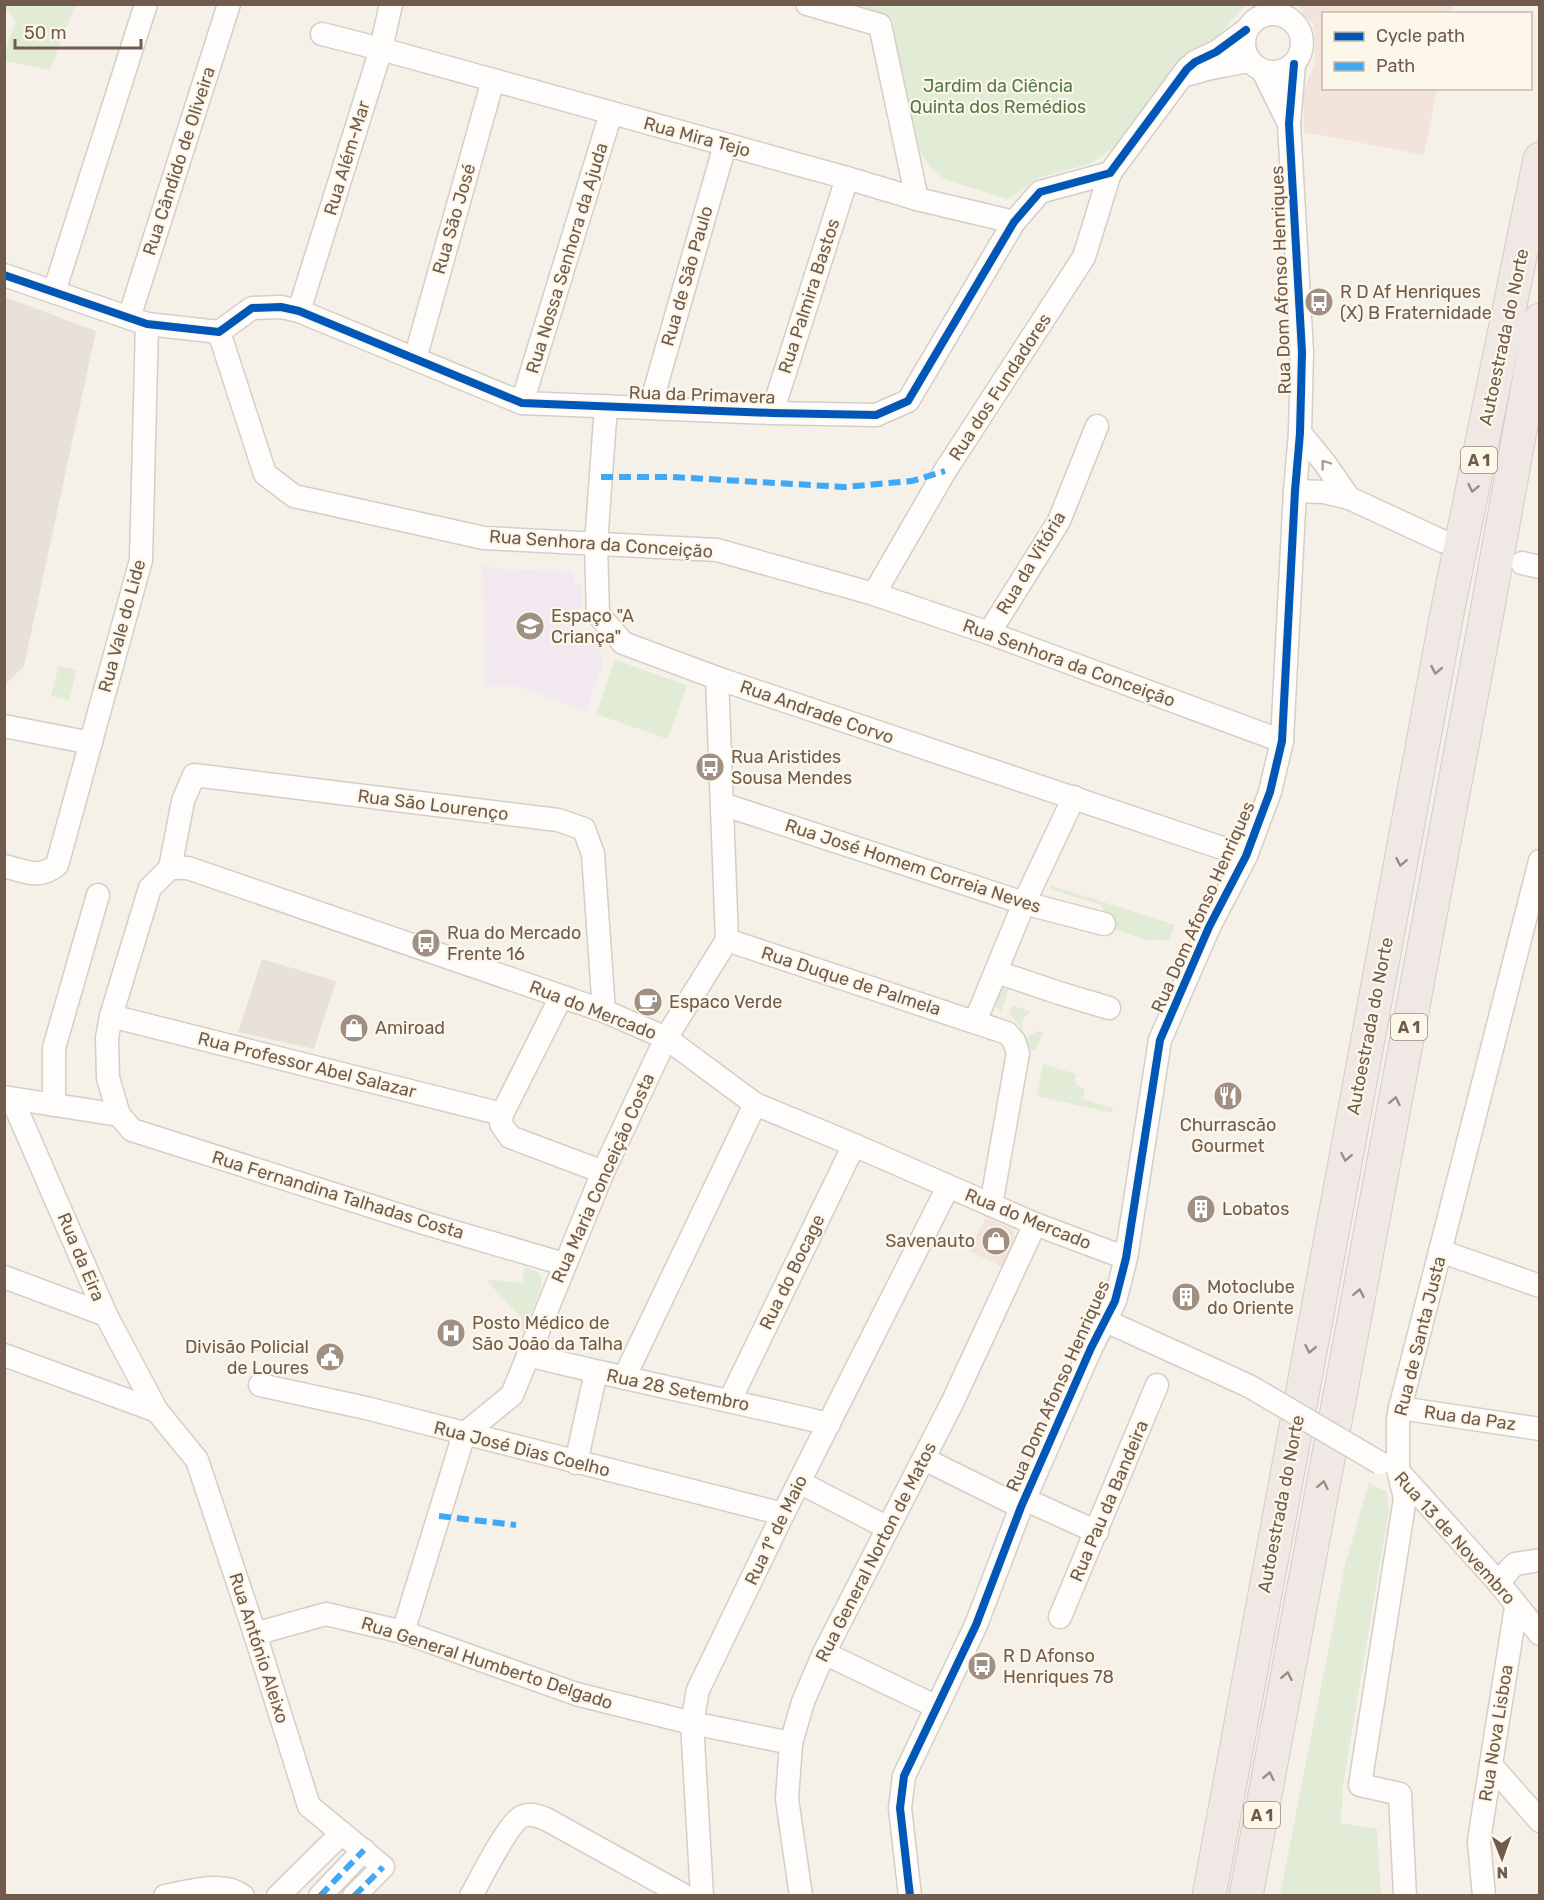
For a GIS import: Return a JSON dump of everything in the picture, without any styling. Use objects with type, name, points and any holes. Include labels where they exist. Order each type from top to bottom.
[{"type":"highway","name":"Autoestrada do Norte","points":[[1209,1896],[1445,625],[1539,159]]},
{"type":"highway","name":"Autoestrada do Norte","points":[[1246,1896],[1539,320]]},
{"type":"street","points":[[54,292],[146,4]]},
{"type":"street","name":"Rua Cândido de Oliveira","points":[[138,321],[229,4]]},
{"type":"street","name":"Rua Além-Mar","points":[[299,311],[381,49],[391,4]]},
{"type":"street","points":[[807,4],[880,25],[916,199]]},
{"type":"street","points":[[1110,173],[1180,79],[1195,62],[1216,52],[1252,19],[1269,14],[1279,15],[1287,11],[1299,31],[1302,41],[1301,51],[1294,64],[1280,72],[1256,66],[1207,69],[1180,79]]},
{"type":"street","points":[[1252,19],[1243,40],[1244,51],[1256,66]]},
{"type":"street","name":"Rua Mira Tejo","points":[[322,34],[916,199],[1014,222]]},
{"type":"street","name":"Rua Dom Afonso Henriques","points":[[910,1896],[900,1808],[904,1776],[976,1625],[1022,1503],[1091,1348],[1115,1301],[1126,1258],[1160,1040],[1209,927],[1246,856],[1270,792],[1282,741],[1300,433],[1302,352],[1289,124],[1294,64]]},
{"type":"street","name":"Rua Dom Afonso Henriques","points":[[1256,66],[1289,124]]},
{"type":"street","name":"Rua São José","points":[[415,359],[494,80]]},
{"type":"street","name":"Rua Nossa Senhora da Ajuda","points":[[522,403],[611,113]]},
{"type":"street","name":"Rua de São Paulo","points":[[650,407],[725,145]]},
{"type":"street","name":"Rua da Primavera","points":[[219,332],[252,308],[281,307],[299,311],[522,403],[876,415],[908,401],[1014,222],[1040,192],[1110,173]]},
{"type":"street","name":"Rua dos Fundadores","points":[[874,594],[945,471],[1084,257],[1110,173]]},
{"type":"street","name":"Rua Palmira Bastos","points":[[772,413],[847,178]]},
{"type":"street","points":[[4,275],[138,321],[219,332]]},
{"type":"street","name":"Rua Vale do Lide","points":[[4,866],[37,874],[48,872],[57,865],[141,560],[138,321]]},
{"type":"street","name":"Rua Senhora da Conceição","points":[[219,332],[265,474],[294,496],[484,538],[717,550],[874,594],[989,633],[1282,741]]},
{"type":"street","name":"Rua Andrade Corvo","points":[[606,406],[596,543],[598,614],[623,643],[717,678],[1246,856]]},
{"type":"street","name":"Rua da Vitória","points":[[989,633],[1059,521],[1097,426]]},
{"type":"street","points":[[1300,433],[1349,498]]},
{"type":"street","points":[[1295,491],[1324,492],[1349,498],[1442,541]]},
{"type":"street","points":[[717,678],[727,940]]},
{"type":"street","points":[[4,726],[91,743]]},
{"type":"street","name":"Rua São Lourenço","points":[[170,868],[183,801],[194,775],[558,820],[584,829],[593,854],[604,1011]]},
{"type":"street","points":[[975,1022],[1024,903],[1074,797]]},
{"type":"street","name":"Rua José Homem Correia Neves","points":[[722,804],[1024,903],[1104,924]]},
{"type":"street","name":"Rua de Santa Justa","points":[[1405,1896],[1400,1794],[1360,1785],[1405,1498],[1389,1466],[1400,1408],[1539,861]]},
{"type":"street","points":[[8,1098],[119,1115],[108,1078],[107,1038],[111,1016],[150,888],[170,868]]},
{"type":"street","name":"Rua do Mercado","points":[[170,868],[188,868],[604,1011],[666,1038],[754,1104],[1035,1224],[1126,1258]]},
{"type":"street","points":[[54,1105],[54,1048],[98,896]]},
{"type":"street","name":"Rua Duque de Palmela","points":[[727,940],[1007,1033],[1014,1041],[1018,1053],[991,1205]]},
{"type":"street","name":"Rua Maria Conceição Costa","points":[[464,1434],[512,1395],[603,1172],[666,1038],[727,940]]},
{"type":"street","points":[[997,972],[1109,1008]]},
{"type":"street","points":[[561,997],[502,1114],[501,1124],[510,1137],[603,1172]]},
{"type":"street","name":"Rua Professor Abel Salazar","points":[[111,1016],[502,1114]]},
{"type":"street","name":"Rua da Eira","points":[[8,1098],[106,1315],[157,1411]]},
{"type":"street","points":[[624,1378],[754,1104]]},
{"type":"street","name":"Rua Fernandina Talhadas Costa","points":[[119,1115],[132,1130],[424,1223],[564,1264]]},
{"type":"street","name":"Rua do Bocage","points":[[730,1400],[854,1145]]},
{"type":"street","name":"Rua 1º de Maio","points":[[702,1896],[692,1723],[698,1690],[783,1514],[948,1187]]},
{"type":"street","name":"Rua General Norton de Matos","points":[[801,1896],[787,1799],[790,1743],[803,1702],[824,1653],[924,1459],[1035,1224]]},
{"type":"street","points":[[1440,1251],[1539,1286]]},
{"type":"street","points":[[4,1277],[106,1315]]},
{"type":"street","name":"Rua 13 de Novembro","points":[[1106,1321],[1249,1386],[1389,1466],[1498,1582],[1539,1634]]},
{"type":"street","points":[[4,1355],[157,1411]]},
{"type":"street","name":"Rua 28 Setembro","points":[[528,1355],[828,1424]]},
{"type":"street","points":[[576,1462],[596,1372]]},
{"type":"street","name":"Rua José Dias Coelho","points":[[260,1385],[366,1408],[783,1514]]},
{"type":"street","name":"Rua Pau da Bandeira","points":[[1060,1617],[1157,1385]]},
{"type":"street","name":"Rua da Paz","points":[[1400,1408],[1539,1429]]},
{"type":"street","name":"Rua António Aleixo","points":[[157,1411],[197,1460],[309,1806],[383,1867],[354,1896]]},
{"type":"street","points":[[403,1632],[464,1434]]},
{"type":"street","points":[[924,1459],[1022,1503],[1097,1532]]},
{"type":"street","points":[[799,1482],[888,1528]]},
{"type":"street","points":[[1498,1582],[1515,1564],[1539,1560]]},
{"type":"street","name":"Rua Nova Lisboa","points":[[1484,1896],[1479,1842],[1516,1606]]},
{"type":"street","name":"Rua General Humberto Delgado","points":[[255,1634],[326,1614],[403,1632],[576,1694],[692,1723],[790,1743]]},
{"type":"street","points":[[824,1653],[937,1707]]},
{"type":"street","points":[[1491,1765],[1539,1821]]},
{"type":"street","points":[[471,1896],[510,1827],[521,1817],[533,1814],[686,1896]]},
{"type":"street","points":[[278,1896],[342,1833]]},
{"type":"street","points":[[320,1896],[364,1850]]},
{"type":"street","points":[[165,1896],[218,1887],[239,1892],[243,1896]]},
{"type":"shaded area","points":[[1300,5],[1452,5],[1451,12],[1322,12],[1322,90],[1437,90],[1424,155],[1304,132],[1303,91],[1315,63],[1314,24],[1302,14]]},
{"type":"shaded area","points":[[5,297],[96,331],[24,666],[5,685]]},
{"type":"shaded area","name":"Espaço \"A Criança\"","points":[[483,565],[501,569],[574,572],[574,584],[582,585],[582,608],[575,608],[577,644],[601,644],[602,673],[599,673],[586,711],[513,685],[485,686]]},
{"type":"shaded area","points":[[262,959],[336,981],[314,1049],[238,1032]]},
{"type":"shaded area","points":[[986,1217],[1013,1229],[1015,1241],[1003,1267],[969,1251]]},
{"type":"green space","points":[[5,4],[75,5],[50,70],[5,61],[5,52],[16,21],[5,8]]},
{"type":"green space","name":"Jardim da Ciência Quinta dos Remédios","points":[[847,5],[1245,5],[1218,36],[1189,52],[1124,138],[1112,149],[1092,163],[1038,178],[1008,199],[946,180],[932,170],[914,143],[892,17]]},
{"type":"green space","points":[[615,660],[687,685],[668,739],[596,714]]},
{"type":"green space","points":[[59,666],[77,670],[69,700],[51,696]]},
{"type":"green space","points":[[1050,885],[1175,925],[1169,941],[1158,939],[1149,941],[1117,930],[1101,905],[1050,889]]},
{"type":"green space","points":[[1004,984],[1010,985],[1001,1012],[994,1003],[1000,987]]},
{"type":"green space","points":[[1012,1005],[1031,1012],[1023,1020],[1024,1031],[1009,1014]]},
{"type":"green space","points":[[1038,1031],[1043,1032],[1036,1051],[1028,1048],[1026,1038]]},
{"type":"green space","points":[[1043,1064],[1076,1074],[1077,1085],[1085,1089],[1082,1099],[1113,1108],[1112,1113],[1037,1096]]},
{"type":"green space","points":[[524,1267],[537,1272],[542,1284],[524,1332],[521,1317],[485,1279],[523,1283]]},
{"type":"green space","points":[[1369,1483],[1387,1492],[1389,1509],[1342,1791],[1340,1823],[1377,1829],[1381,1895],[1280,1895],[1345,1565]]},
{"type":"marked path","points":[[601,477],[673,477],[844,487],[912,481],[945,471]]},
{"type":"marked path","points":[[439,1516],[516,1525]]},
{"type":"marked path","points":[[320,1896],[364,1850]]},
{"type":"marked path","points":[[354,1896],[383,1867]]},
{"type":"cycle path","points":[[4,275],[147,324],[219,332],[252,308],[281,307],[299,311],[522,403],[876,415],[908,401],[1014,222],[1040,192],[1110,173],[1187,69],[1195,62],[1216,52],[1246,30]]},
{"type":"cycle path","points":[[910,1896],[900,1808],[904,1776],[976,1625],[1021,1507],[1091,1348],[1115,1301],[1126,1258],[1160,1040],[1209,927],[1246,856],[1270,792],[1282,741],[1300,433],[1302,352],[1289,124],[1294,64]]},
{"type":"place","name":"R D Af Henriques (X) B Fraternidade","points":[[1319,302]]},
{"type":"place","name":"Espaço \"A Criança\"","points":[[530,626]]},
{"type":"place","name":"Rua Aristides Sousa Mendes","points":[[710,767]]},
{"type":"place","name":"Rua do Mercado Frente 16","points":[[426,943]]},
{"type":"place","name":"Espaco Verde","points":[[648,1002]]},
{"type":"place","name":"Amiroad","points":[[354,1028]]},
{"type":"place","name":"Churrascão Gourmet","points":[[1228,1096]]},
{"type":"place","name":"Lobatos","points":[[1201,1209]]},
{"type":"place","name":"Savenauto","points":[[996,1241]]},
{"type":"place","name":"Motoclube do Oriente","points":[[1186,1297]]},
{"type":"place","name":"Posto Médico de São João da Talha","points":[[451,1333]]},
{"type":"place","name":"Divisão Policial de Loures","points":[[330,1357]]},
{"type":"place","name":"R D Afonso Henriques 78","points":[[982,1666]]}]
